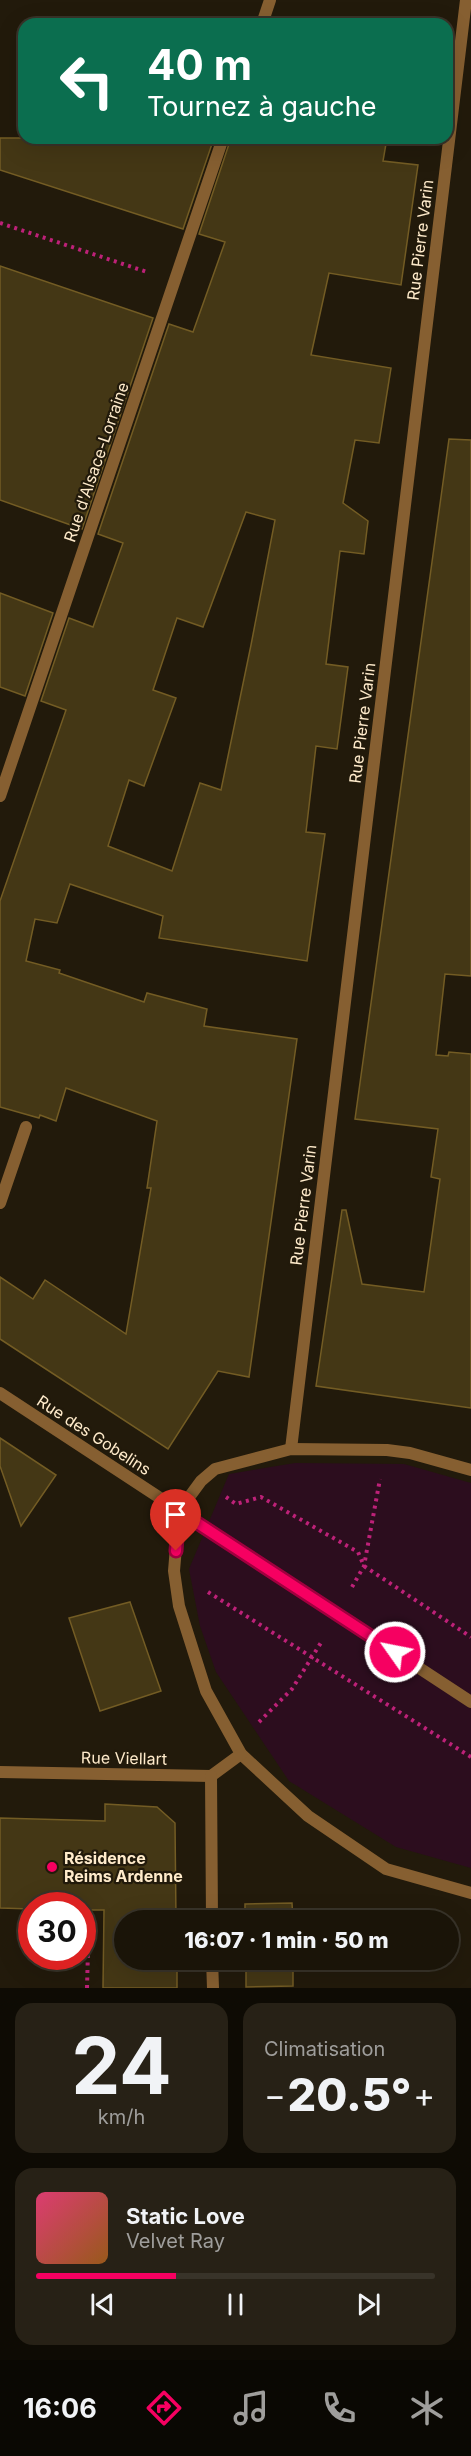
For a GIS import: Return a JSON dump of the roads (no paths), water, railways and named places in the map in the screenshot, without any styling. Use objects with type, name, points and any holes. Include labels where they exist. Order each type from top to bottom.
[{"type":"street","points":[[264,18],[270,0]]},
{"type":"street","name":"Rue Pierre Varin","points":[[453,108],[466,0]]},
{"type":"street","name":"Rue d'Alsace-Lorraine","points":[[0,796],[221,144]]},
{"type":"street","name":"Rue Pierre Varin","points":[[291,1449],[449,144]]},
{"type":"street","points":[[0,1203],[26,1127]]},
{"type":"street","name":"Rue des Gobelins","points":[[0,1393],[471,1702]]},
{"type":"street","points":[[471,1470],[410,1453],[387,1450],[291,1449],[216,1469],[201,1481],[179,1511],[174,1572],[179,1606],[206,1691],[246,1758],[308,1816],[386,1869],[471,1893]]},
{"type":"street","points":[[212,1910],[211,1776],[246,1758]]},
{"type":"street","name":"Rue Viellart","points":[[0,1772],[211,1776]]},
{"type":"street","points":[[212,1970],[213,1988]]},
{"type":"place","name":"Résidence Reims Ardenne","points":[[52,1867]]}]
